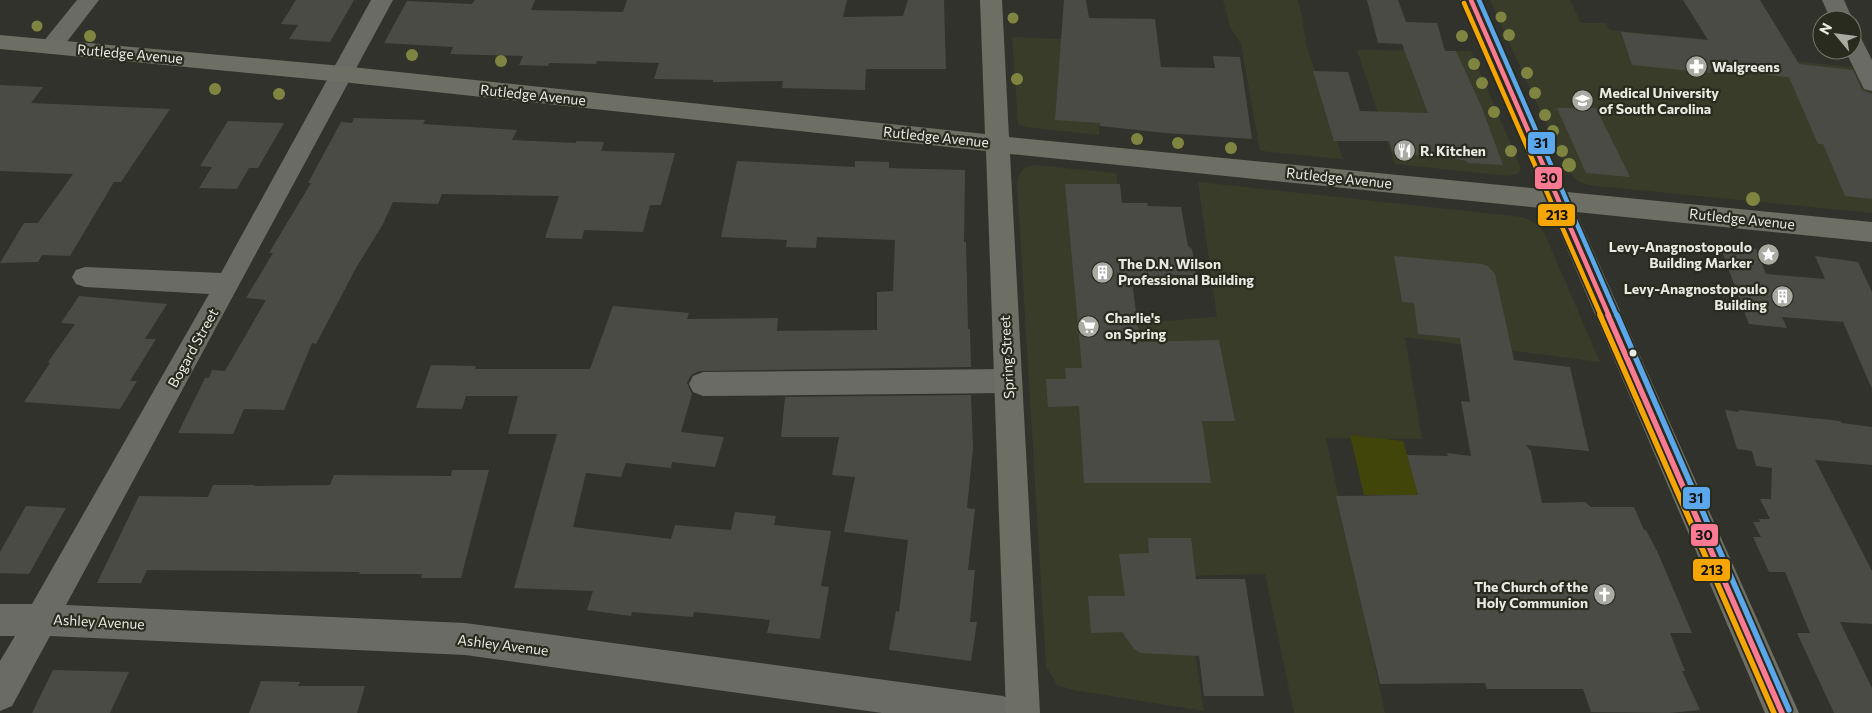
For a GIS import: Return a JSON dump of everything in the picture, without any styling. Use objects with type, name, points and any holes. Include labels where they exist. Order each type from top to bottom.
[{"type":"main road","name":"Spring Street","points":[[991,0],[1023,713]]},
{"type":"main road","points":[[1471,0],[1782,713]]},
{"type":"main road","name":"Rutledge Avenue","points":[[0,42],[342,74],[997,144],[1872,232]]},
{"type":"street","points":[[51,47],[88,0]]},
{"type":"street","name":"Bogard Street","points":[[0,694],[228,284],[382,0]]},
{"type":"street","points":[[1861,60],[1872,83]]},
{"type":"street","points":[[85,277],[228,284]]},
{"type":"street","points":[[703,384],[1008,381]]},
{"type":"street","name":"Ashley Avenue","points":[[0,620],[42,620],[465,639],[1003,713]]},
{"type":"shaded area","points":[[1223,0],[1298,0],[1306,44],[1343,159],[1260,151],[1241,44],[1230,27]]},
{"type":"shaded area","points":[[1490,0],[1570,0],[1581,23],[1606,23],[1610,30],[1703,39],[1708,52],[1861,68],[1872,92],[1872,213],[1588,185],[1578,181],[1568,172]]},
{"type":"shaded area","points":[[1012,37],[1105,41],[1099,135],[1026,127],[1018,124]]},
{"type":"shaded area","points":[[1357,50],[1471,51],[1521,168],[1519,173],[1509,176],[1395,164]]},
{"type":"shaded area","points":[[1035,165],[1116,173],[1138,323],[1217,317],[1198,182],[1523,217],[1537,224],[1544,232],[1600,362],[1405,337],[1422,439],[1326,438],[1385,713],[1294,713],[1265,574],[1183,576],[1204,711],[1073,690],[1057,685],[1046,666],[1017,182],[1020,173],[1026,167]]},
{"type":"green space","points":[[1350,435],[1403,441],[1418,495],[1364,495]]},
{"type":"building","points":[[296,0],[354,0],[330,42],[289,39],[298,25],[281,24]]},
{"type":"building","points":[[475,0],[535,0],[531,10],[623,12],[627,0],[847,0],[843,17],[903,16],[908,0],[944,0],[946,69],[866,69],[865,90],[782,88],[783,81],[713,82],[713,80],[654,79],[659,63],[597,61],[596,64],[549,63],[548,66],[519,65],[523,56],[450,54],[453,47],[384,43],[407,1],[472,4]]},
{"type":"building","points":[[1064,0],[1086,0],[1089,18],[1155,19],[1161,67],[1215,68],[1213,56],[1240,57],[1252,139],[1165,133],[1100,126],[1100,123],[1055,120]]},
{"type":"building","points":[[1367,0],[1398,0],[1406,22],[1437,23],[1445,51],[1456,51],[1482,108],[1503,165],[1468,163],[1467,161],[1453,158],[1393,153],[1389,141],[1334,141],[1313,71],[1348,72],[1360,111],[1428,113],[1402,44],[1378,43]]},
{"type":"building","points":[[1683,0],[1760,0],[1799,64],[1853,70],[1862,90],[1872,94],[1872,199],[1845,196],[1823,144],[1818,144],[1789,77],[1710,69],[1711,73],[1632,65],[1621,32],[1708,40]]},
{"type":"building","points":[[0,85],[43,87],[31,103],[170,109],[121,182],[114,182],[70,256],[42,255],[38,262],[0,263],[24,223],[38,223],[73,174],[0,171]]},
{"type":"building","points":[[1557,108],[1596,108],[1630,177],[1586,173]]},
{"type":"building","points":[[354,118],[425,120],[423,124],[517,130],[512,140],[576,143],[576,141],[604,142],[601,151],[675,153],[661,205],[650,205],[643,232],[584,230],[582,239],[545,238],[559,196],[442,194],[438,204],[393,202],[383,224],[356,268],[316,344],[312,343],[284,410],[244,409],[233,434],[178,433],[205,378],[209,378],[212,370],[225,371],[266,300],[246,298],[273,253],[269,253],[311,183],[308,183],[341,122],[352,123]]},
{"type":"building","points":[[228,121],[284,123],[258,168],[249,168],[237,189],[199,188],[212,167],[200,166]]},
{"type":"building","points":[[737,161],[855,167],[855,161],[889,162],[889,168],[965,170],[964,242],[966,242],[971,367],[699,371],[691,375],[687,383],[692,394],[681,432],[724,437],[715,467],[672,462],[671,468],[626,463],[621,477],[586,473],[573,527],[671,539],[675,525],[731,530],[735,512],[776,516],[774,525],[831,531],[821,586],[829,587],[820,639],[767,633],[770,620],[694,612],[693,617],[632,612],[631,616],[587,610],[593,591],[514,588],[557,434],[508,434],[518,396],[466,396],[462,409],[416,408],[431,365],[476,366],[475,369],[590,369],[613,306],[689,313],[687,319],[778,318],[777,331],[877,330],[877,292],[893,291],[895,240],[817,237],[816,248],[786,247],[787,240],[721,237]]},
{"type":"building","points":[[1065,184],[1120,184],[1122,203],[1147,203],[1148,206],[1181,207],[1188,246],[1192,249],[1196,275],[1168,275],[1169,283],[1132,283],[1140,342],[1219,340],[1235,421],[1202,421],[1211,483],[1084,483],[1079,406],[1048,407],[1046,379],[1066,379],[1065,368],[1082,368]]},
{"type":"building","points":[[1720,246],[1756,249],[1766,274],[1825,279],[1815,256],[1858,262],[1872,292],[1872,389],[1843,322],[1782,317],[1787,328],[1749,324]]},
{"type":"building","name":"The Church of the Holy Communion","points":[[1394,256],[1488,266],[1495,274],[1514,360],[1570,367],[1589,451],[1526,445],[1531,451],[1542,503],[1585,502],[1591,507],[1634,507],[1644,530],[1646,530],[1658,553],[1692,633],[1670,633],[1685,671],[1682,671],[1700,710],[1669,713],[1591,712],[1583,689],[1487,689],[1485,683],[1380,684],[1336,496],[1418,495],[1407,455],[1448,456],[1447,453],[1471,456],[1461,401],[1470,402],[1460,338],[1418,334],[1414,303],[1402,302]]},
{"type":"building","points":[[79,296],[167,304],[145,339],[156,339],[130,381],[137,381],[120,409],[24,402],[50,363],[48,362],[75,324],[61,323]]},
{"type":"building","points":[[971,395],[973,448],[967,508],[975,509],[968,570],[975,570],[970,622],[977,622],[971,661],[889,650],[896,611],[899,612],[908,540],[844,532],[855,477],[832,475],[839,437],[781,437],[785,397]]},
{"type":"building","points":[[1725,410],[1840,421],[1842,423],[1872,427],[1872,465],[1815,460],[1872,571],[1872,624],[1840,622],[1872,688],[1872,713],[1834,713],[1797,633],[1810,633],[1785,572],[1769,572],[1753,537],[1761,537],[1753,522],[1760,522],[1759,519],[1770,519],[1760,499],[1771,499],[1772,468],[1756,466],[1752,451],[1737,449]]},
{"type":"building","points":[[452,470],[489,470],[461,578],[421,578],[422,574],[359,574],[360,572],[147,570],[141,583],[97,583],[139,496],[208,497],[213,485],[330,485],[334,475],[451,476]]},
{"type":"building","points":[[26,506],[66,508],[29,574],[0,573],[0,552]]},
{"type":"building","points":[[1148,538],[1191,538],[1196,579],[1245,579],[1264,696],[1204,696],[1199,656],[1141,653],[1134,649],[1122,632],[1091,633],[1088,596],[1125,596],[1119,554],[1149,553]]},
{"type":"building","points":[[53,670],[129,672],[110,713],[32,713]]},
{"type":"building","points":[[261,681],[300,682],[298,686],[365,686],[357,713],[249,713]]},
{"type":"transit line","name":"30","points":[[1471,0],[1782,713]]},
{"type":"transit line","name":"31","points":[[1479,0],[1789,710]]},
{"type":"transit line","name":"213","points":[[1464,3],[1774,713]]},
{"type":"place","name":"Walgreens","points":[[1696,67]]},
{"type":"place","name":"Medical University of South Carolina","points":[[1583,101]]},
{"type":"place","name":"R. Kitchen","points":[[1404,151]]},
{"type":"place","name":"Levy-Anagnostopoulo Building Marker","points":[[1768,255]]},
{"type":"place","name":"The D.N. Wilson Professional Building","points":[[1102,272]]},
{"type":"place","name":"Levy-Anagnostopoulo Building","points":[[1783,297]]},
{"type":"place","name":"Charlie's on Spring","points":[[1089,326]]},
{"type":"place","name":"The Church of the Holy Communion","points":[[1604,595]]}]
